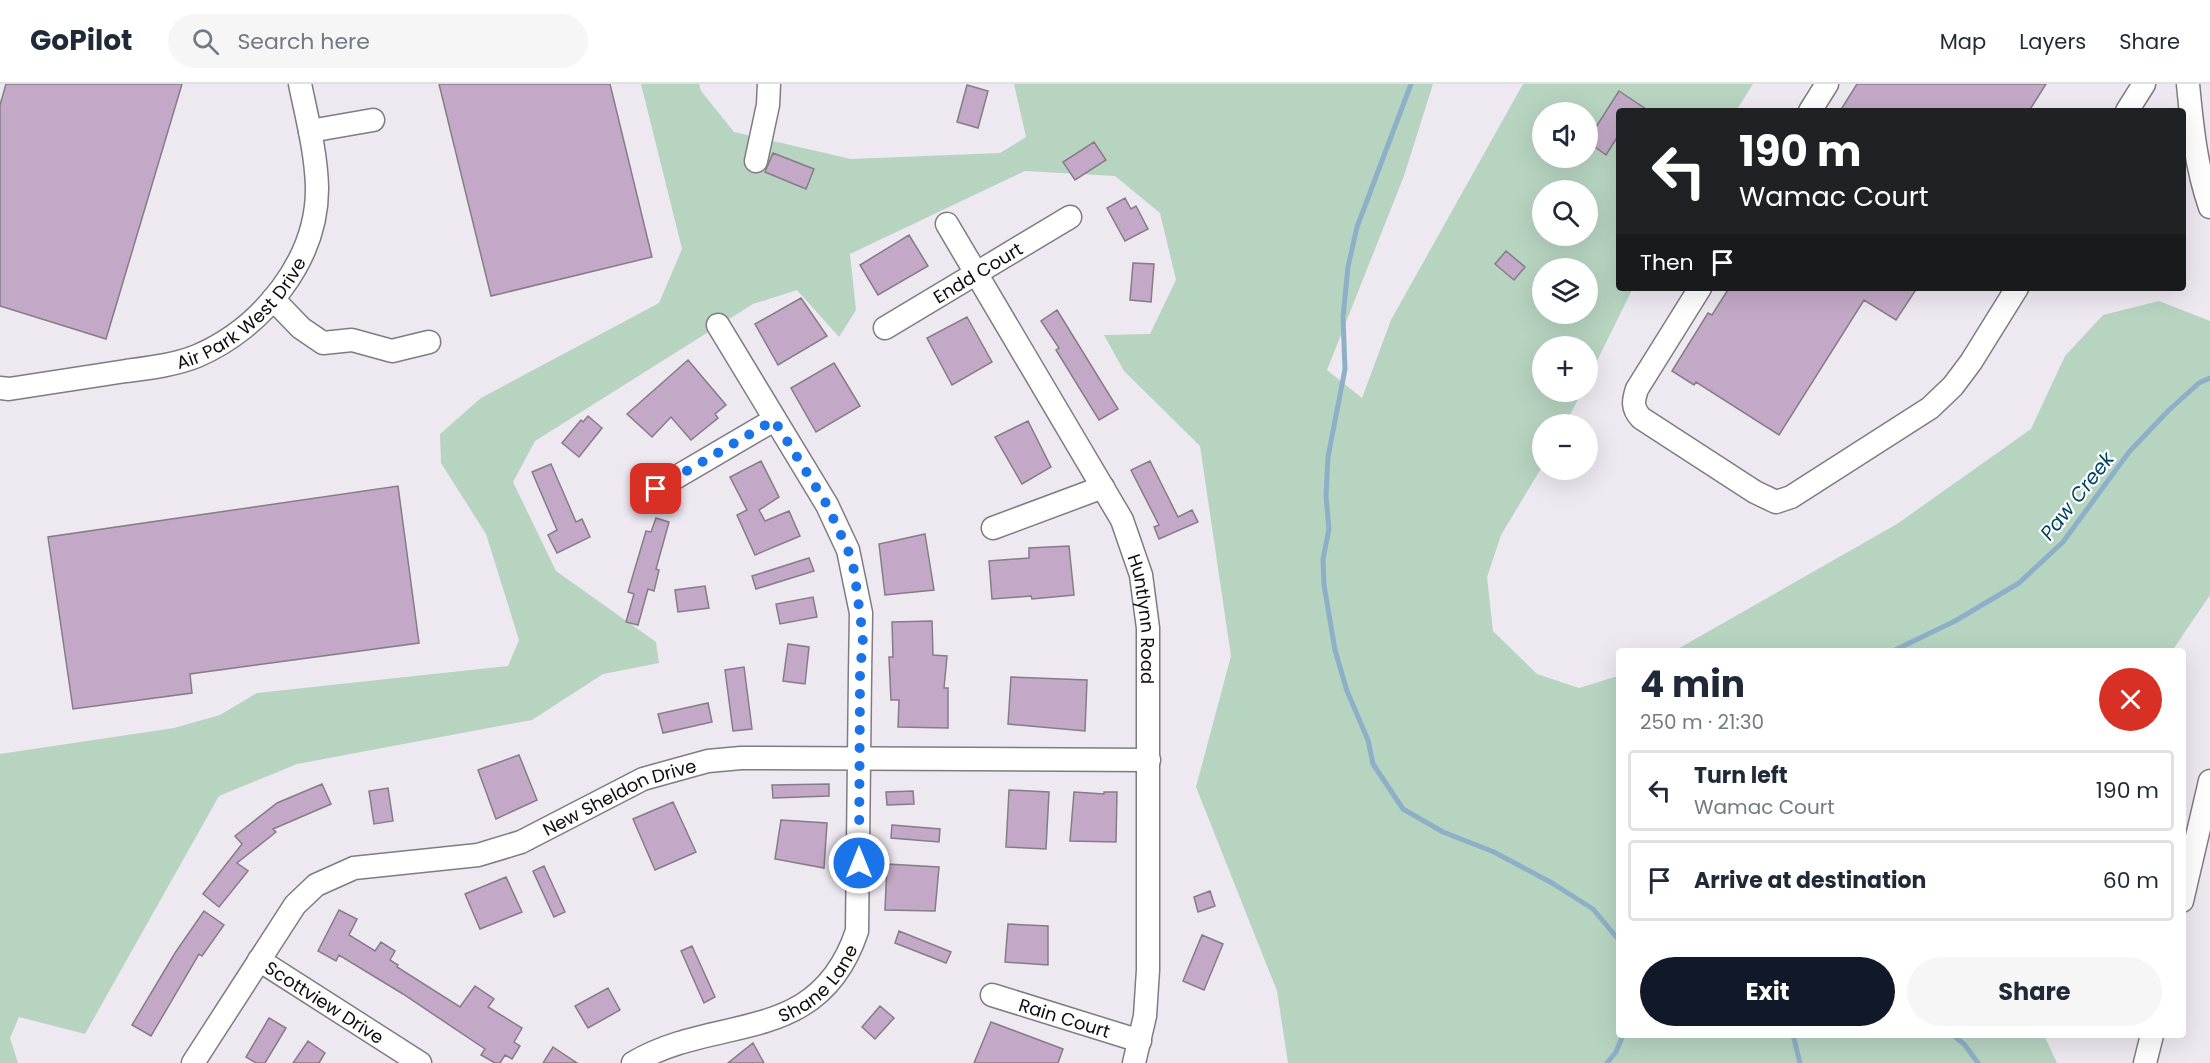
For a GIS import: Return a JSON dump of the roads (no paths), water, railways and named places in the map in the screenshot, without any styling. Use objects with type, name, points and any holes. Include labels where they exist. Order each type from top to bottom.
[{"type":"street","name":"Air Park West Drive","points":[[0,388],[9,389],[162,366],[196,356],[231,336],[256,317],[293,272],[314,217],[317,189],[310,131],[300,84]]},
{"type":"street","points":[[756,161],[768,105],[769,84]]},
{"type":"street","points":[[1812,108],[1827,84]]},
{"type":"street","points":[[2129,108],[2144,84]]},
{"type":"street","points":[[2188,84],[2194,144],[2202,184],[2210,207]]},
{"type":"street","points":[[310,131],[373,120]]},
{"type":"street","name":"Endd Court","points":[[885,328],[1070,217]]},
{"type":"street","name":"Huntlynn Road","points":[[947,225],[1122,520],[1133,547],[1147,601],[1148,970],[1145,1016],[1134,1063]]},
{"type":"street","points":[[1698,291],[1637,389],[1633,400],[1634,410],[1641,418],[1746,486],[1776,502],[1791,497],[1930,408],[1953,386],[1971,362],[2015,291]]},
{"type":"street","points":[[273,299],[301,328],[323,343],[352,340],[392,351],[429,342]]},
{"type":"street","name":"Shane Lane","points":[[633,1063],[658,1050],[787,1014],[819,994],[832,980],[847,958],[857,931],[860,675],[863,637],[854,570],[848,550],[827,505],[718,325]]},
{"type":"street","points":[[656,489],[774,420]]},
{"type":"street","points":[[993,528],[1103,487]]},
{"type":"street","name":"New Sheldon Drive","points":[[193,1063],[295,905],[309,890],[334,875],[354,868],[441,860],[503,849],[643,779],[708,761],[741,758],[1149,760]]},
{"type":"street","points":[[2186,884],[2210,781]]},
{"type":"street","name":"Scottview Drive","points":[[259,960],[420,1063]]},
{"type":"street","name":"Rain Court","points":[[992,995],[1140,1041]]},
{"type":"street","points":[[2145,1063],[2151,1038]]},
{"type":"waterway","points":[[1411,84],[1357,227],[1348,267],[1343,317],[1345,369],[1328,457],[1326,496],[1329,529],[1323,559],[1324,585],[1335,650],[1347,691],[1368,740],[1373,764],[1403,809],[1443,832],[1494,852],[1552,883],[1593,909],[1616,937]]},
{"type":"waterway","name":"Paw Creek","points":[[1899,648],[1955,621],[2019,583],[2063,542],[2129,452],[2169,410],[2199,383],[2210,378]]},
{"type":"waterway","points":[[1607,1063],[1616,1052],[1622,1038]]},
{"type":"waterway","name":"Paw Creek","points":[[1794,1038],[1800,1063]]},
{"type":"waterway","points":[[1957,1038],[1978,1063]]}]
